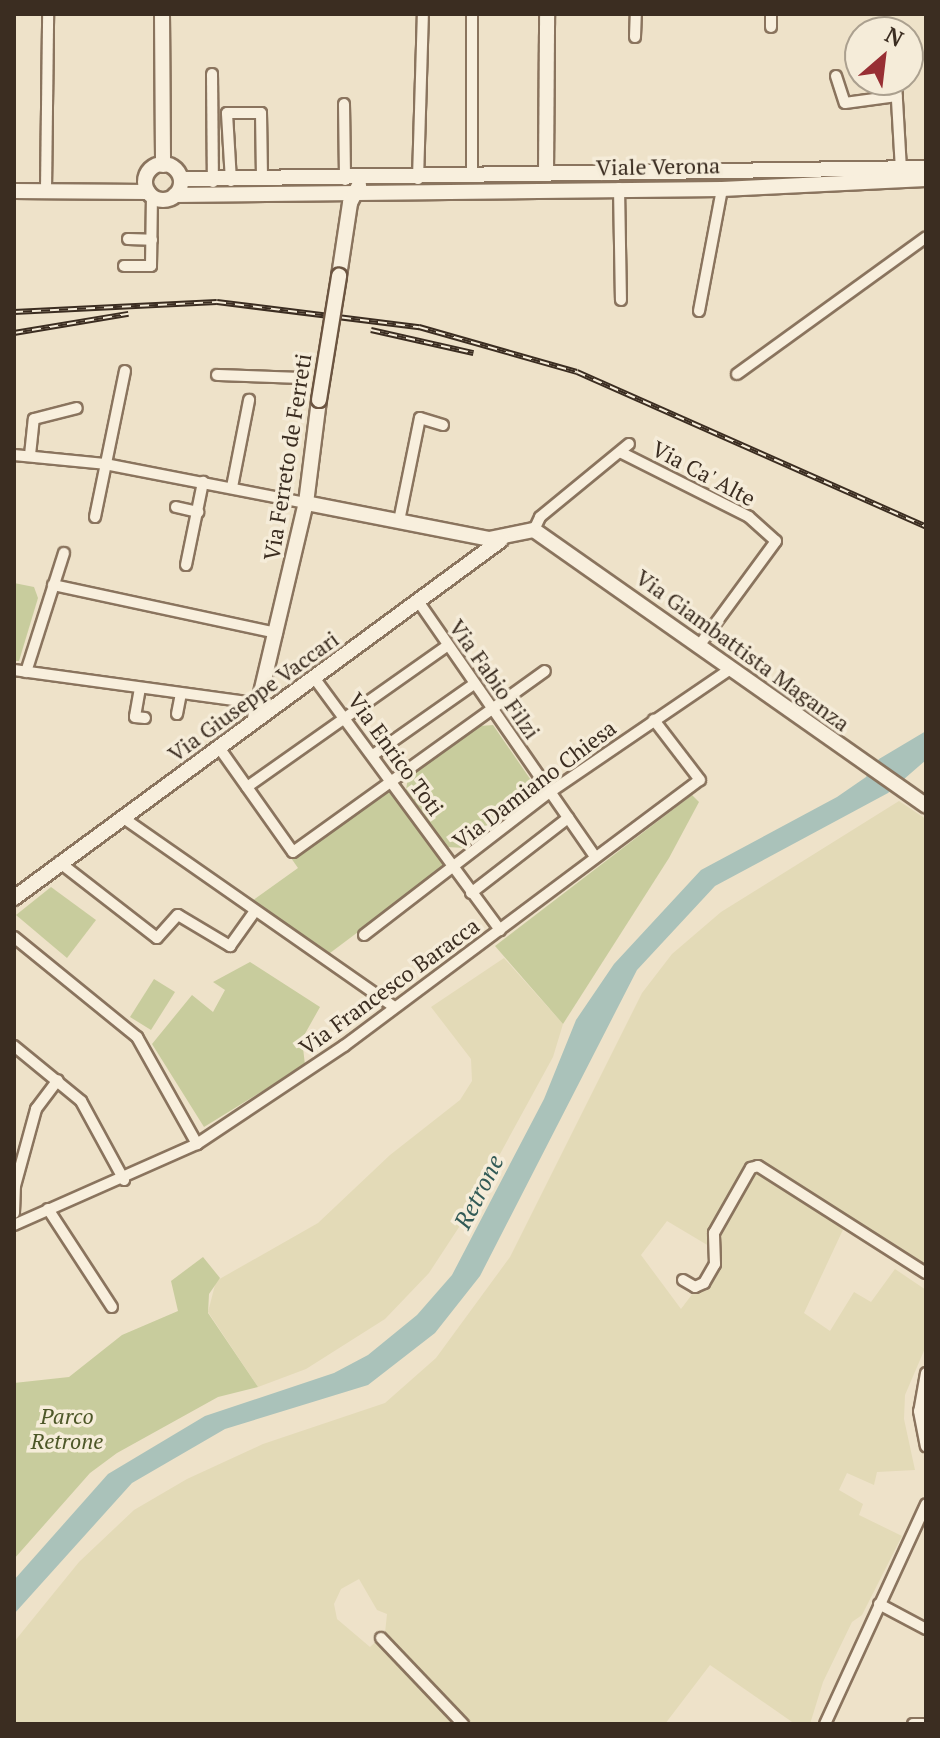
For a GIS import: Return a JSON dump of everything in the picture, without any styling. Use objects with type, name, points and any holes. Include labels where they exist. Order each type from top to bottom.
[{"type":"main road","points":[[162,14],[163,165]]},
{"type":"main road","points":[[546,174],[547,14]]},
{"type":"main road","points":[[149,190],[152,169],[163,165],[175,169],[181,179]]},
{"type":"main road","name":"Viale Verona","points":[[347,225],[362,201],[390,186],[418,179],[926,168]]},
{"type":"main road","points":[[181,179],[350,185]]},
{"type":"main road","points":[[175,195],[181,179]]},
{"type":"main road","name":"Viale Verona","points":[[390,186],[722,189],[926,179]]},
{"type":"main road","points":[[306,195],[363,183],[390,186]]},
{"type":"main road","name":"Via Ferreto de Ferreti","points":[[253,722],[268,703],[277,633],[306,503],[347,225],[350,185]]},
{"type":"main road","points":[[14,191],[149,190],[166,200],[175,195],[306,195],[341,200],[347,225]]},
{"type":"main road","points":[[306,503],[464,535],[504,537],[534,530]]},
{"type":"main road","name":"Via Giambattista Maganza","points":[[534,530],[926,806]]},
{"type":"main road","points":[[464,535],[476,556]]},
{"type":"main road","name":"Via Giuseppe Vaccari","points":[[268,703],[315,679],[504,537]]},
{"type":"main road","name":"Via Giuseppe Vaccari","points":[[14,898],[56,864],[220,749],[253,722]]},
{"type":"street","points":[[46,190],[48,14]]},
{"type":"street","points":[[418,179],[423,14]]},
{"type":"street","points":[[472,14],[472,177]]},
{"type":"street","points":[[635,37],[636,14]]},
{"type":"street","points":[[771,14],[771,27]]},
{"type":"street","points":[[212,74],[213,182]]},
{"type":"street","points":[[836,76],[845,103],[897,96],[901,169]]},
{"type":"street","points":[[344,104],[350,185]]},
{"type":"street","points":[[231,181],[227,113],[261,113],[262,180]]},
{"type":"street","points":[[619,188],[621,300]]},
{"type":"street","points":[[699,311],[722,189]]},
{"type":"street","points":[[124,266],[151,266],[149,190]]},
{"type":"street","points":[[737,374],[926,237]]},
{"type":"street","points":[[128,239],[152,240]]},
{"type":"street","points":[[95,517],[125,371]]},
{"type":"street","points":[[217,375],[303,378]]},
{"type":"street","points":[[232,487],[249,400]]},
{"type":"street","points":[[30,455],[34,419],[77,408]]},
{"type":"street","points":[[399,521],[420,418],[443,425]]},
{"type":"street","name":"Via Ca' Alte","points":[[534,530],[540,517],[626,448],[749,517],[776,541],[699,646]]},
{"type":"street","points":[[14,455],[105,464],[306,503]]},
{"type":"street","points":[[186,565],[203,482]]},
{"type":"street","points":[[176,507],[198,512]]},
{"type":"street","points":[[64,553],[20,671],[268,703]]},
{"type":"street","points":[[53,585],[277,633]]},
{"type":"street","name":"Via Fabio Filzi","points":[[418,601],[595,857]]},
{"type":"street","points":[[247,787],[447,646]]},
{"type":"street","name":"Via Damiano Chiesa","points":[[364,935],[550,792],[730,669]]},
{"type":"street","points":[[220,749],[293,852],[545,671]]},
{"type":"street","name":"Via Enrico Toti","points":[[315,679],[500,930]]},
{"type":"street","points":[[373,755],[474,684]]},
{"type":"street","points":[[140,688],[135,717],[145,718]]},
{"type":"street","points":[[177,714],[181,693]]},
{"type":"street","name":"Via Francesco Baracca","points":[[14,1225],[124,1180],[197,1144],[344,1046],[393,1006],[700,780],[654,720]]},
{"type":"street","points":[[122,817],[393,1006]]},
{"type":"street","points":[[471,893],[568,818]]},
{"type":"street","points":[[56,864],[157,938],[178,915],[230,946],[255,911]]},
{"type":"street","points":[[14,937],[137,1037],[197,1144]]},
{"type":"street","points":[[14,1046],[81,1101],[124,1180]]},
{"type":"street","points":[[14,1213],[15,1186],[36,1109],[58,1080]]},
{"type":"street","points":[[683,1280],[695,1287],[704,1283],[715,1264],[714,1233],[751,1168],[758,1166],[926,1273]]},
{"type":"street","points":[[48,1209],[112,1307]]},
{"type":"street","points":[[926,1373],[919,1411],[926,1446]]},
{"type":"street","points":[[825,1724],[926,1504]]},
{"type":"street","points":[[879,1604],[926,1629]]},
{"type":"street","points":[[381,1638],[463,1724]]},
{"type":"street","points":[[913,1724],[923,1724]]},
{"type":"shaded area","points":[[899,801],[926,819],[926,1273],[848,1219],[804,1313],[830,1331],[854,1292],[871,1302],[895,1269],[926,1290],[926,1346],[905,1395],[904,1419],[915,1470],[877,1472],[874,1485],[847,1473],[839,1490],[863,1504],[859,1515],[902,1536],[862,1615],[852,1622],[823,1682],[810,1724],[795,1724],[710,1665],[665,1724],[14,1724],[14,1642],[79,1562],[134,1510],[187,1479],[263,1444],[385,1403],[436,1358],[510,1257],[642,993],[672,954],[721,912]],"holes":[[[667,1221],[714,1249],[715,1264],[681,1309],[641,1255]],[[359,1579],[377,1610],[387,1614],[385,1633],[370,1647],[337,1619],[334,1604],[341,1589]]]},
{"type":"shaded area","points":[[504,958],[563,1024],[553,1057],[465,1218],[429,1273],[385,1319],[306,1369],[258,1387],[208,1312],[216,1281],[318,1223],[390,1155],[460,1100],[472,1081],[471,1059],[431,1007]]},
{"type":"green space","points":[[14,583],[34,587],[38,598],[19,661],[14,661]]},
{"type":"green space","points":[[493,725],[535,786],[533,797],[465,848],[447,847],[406,790],[408,778],[480,726]]},
{"type":"green space","points":[[390,786],[446,866],[330,953],[252,901],[298,868],[291,858]]},
{"type":"green space","points":[[692,795],[699,802],[669,858],[563,1024],[495,946]]},
{"type":"green space","points":[[51,887],[96,920],[67,958],[16,915]]},
{"type":"green space","points":[[250,962],[320,1007],[302,1039],[305,1065],[204,1127],[152,1044],[192,995],[213,1012],[225,990],[213,982]]},
{"type":"green space","points":[[154,979],[175,992],[151,1030],[130,1017]]},
{"type":"green space","name":"Parco Retrone","points":[[203,1257],[220,1278],[209,1294],[208,1313],[258,1387],[218,1397],[117,1453],[90,1473],[14,1559],[14,1383],[69,1377],[122,1335],[178,1311],[171,1281]]},
{"type":"water","points":[[926,731],[926,760],[888,793],[715,886],[637,970],[480,1276],[435,1333],[368,1385],[225,1429],[132,1483],[14,1614],[14,1580],[108,1474],[205,1416],[334,1373],[368,1355],[417,1315],[452,1275],[544,1099],[576,1020],[614,964],[701,870],[837,797],[866,777],[879,759]]},
{"type":"railway","points":[[14,312],[217,302],[419,327],[577,372],[926,527]]},
{"type":"railway","points":[[14,333],[128,314]]},
{"type":"railway","points":[[371,330],[473,353]]},
{"type":"water label","name":"Retrone","points":[[479,1192]]}]
